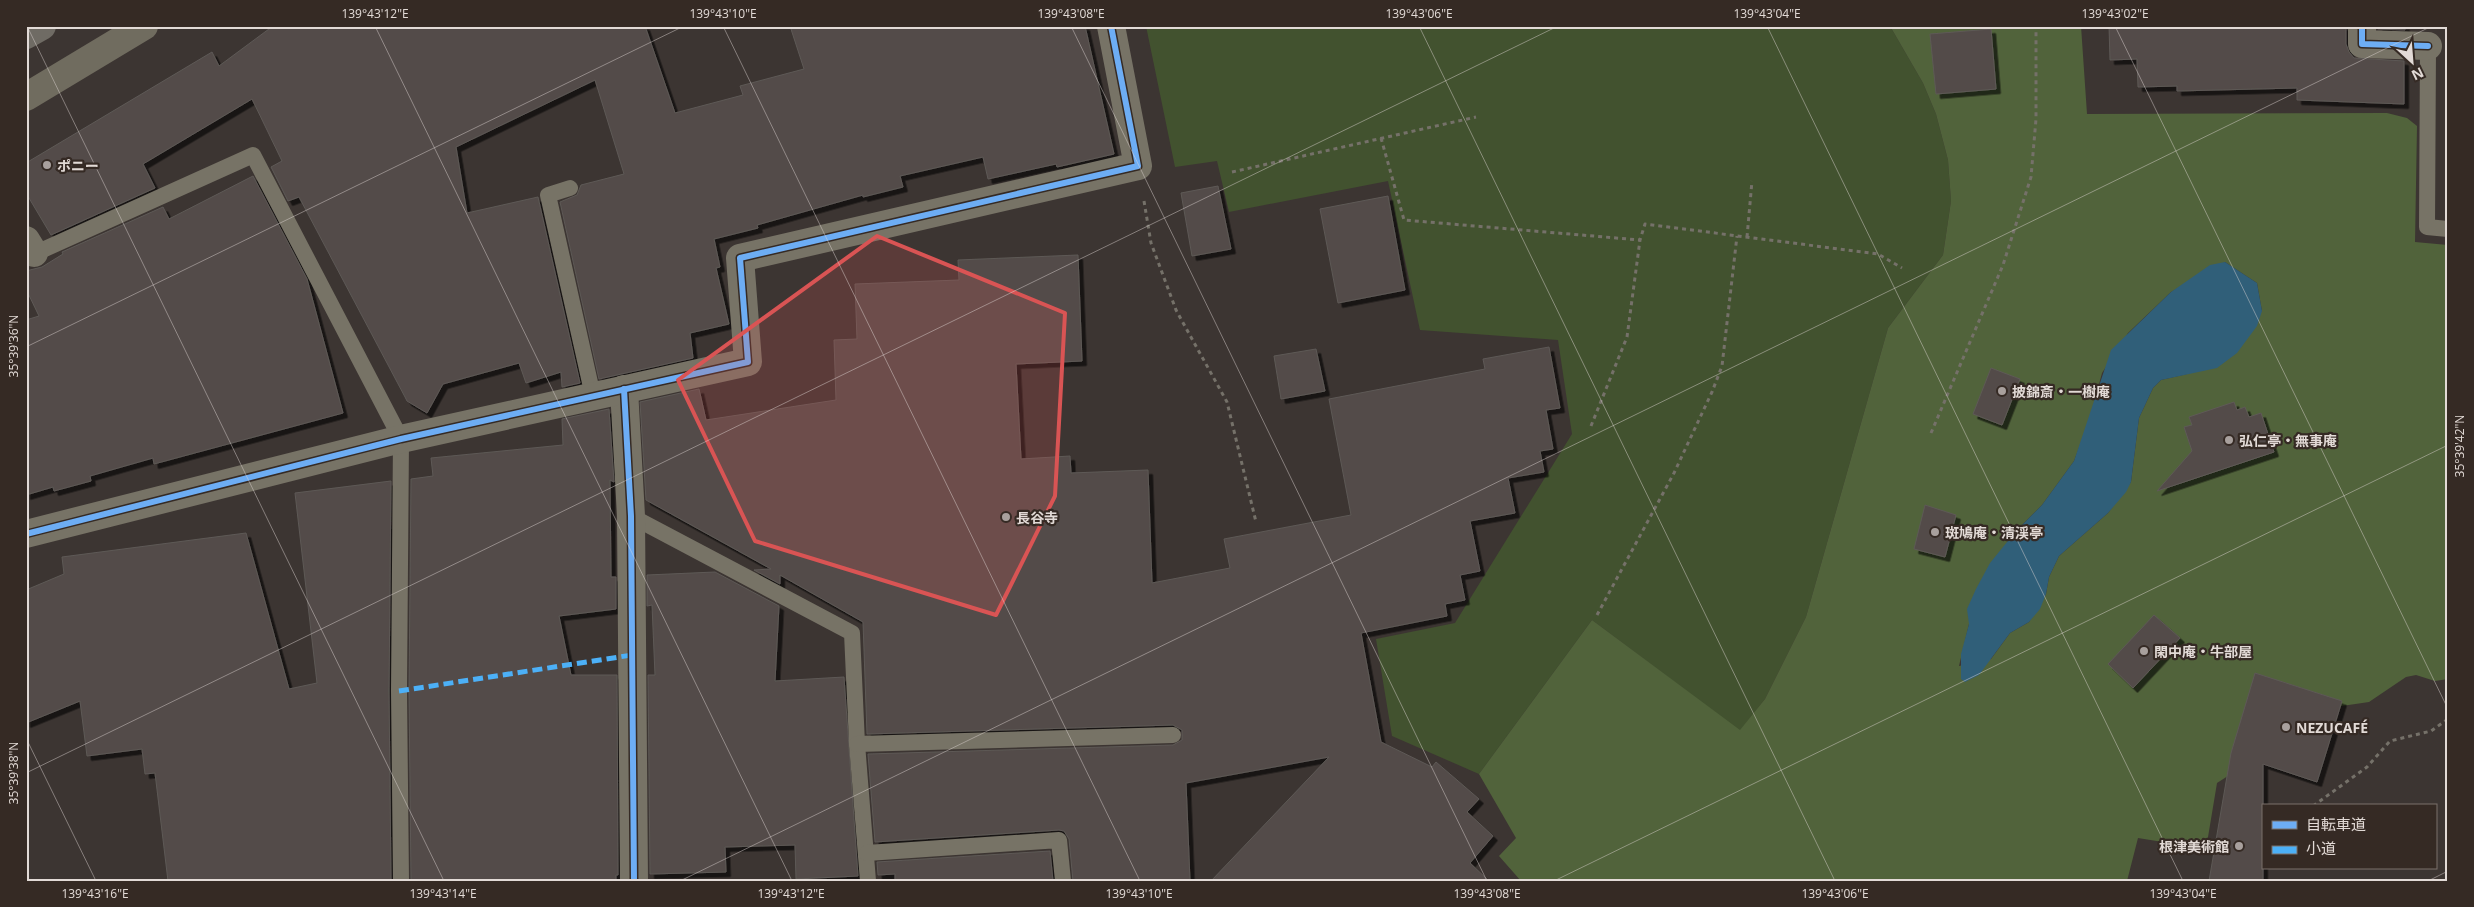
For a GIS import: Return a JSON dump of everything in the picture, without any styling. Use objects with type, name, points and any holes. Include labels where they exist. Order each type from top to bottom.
[{"type":"highway","points":[[26,35],[42,26]]},
{"type":"main road","points":[[26,97],[144,26]]},
{"type":"street","points":[[26,534],[401,439],[748,362],[740,258],[1138,166],[1111,26]]},
{"type":"street","points":[[2362,26],[2362,44],[2428,46]]},
{"type":"street","points":[[624,389],[631,516],[634,881]]},
{"type":"lane","points":[[2428,46],[2427,228],[2448,229]]},
{"type":"lane","points":[[29,250],[253,155],[401,439],[399,691],[401,881]]},
{"type":"lane","points":[[570,188],[548,195],[593,396]]},
{"type":"lane","points":[[631,516],[852,632],[857,744],[868,881]]},
{"type":"lane","points":[[857,744],[1174,735]]},
{"type":"lane","points":[[867,854],[1059,840],[1063,881]]},
{"type":"path","points":[[1931,434],[2003,265],[2031,177],[2036,119],[2036,26]]},
{"type":"path","points":[[1232,172],[1476,117]]},
{"type":"path","points":[[1381,138],[1404,220],[1640,240]]},
{"type":"path","points":[[1138,166],[1151,243],[1176,310],[1226,402],[1256,522]]},
{"type":"path","points":[[1746,237],[1752,181]]},
{"type":"path","points":[[1591,426],[1627,337],[1640,240],[1645,224],[1878,254],[1902,268]]},
{"type":"path","points":[[1597,615],[1674,474],[1722,366],[1737,236]]},
{"type":"path","points":[[2316,804],[2366,767],[2390,741],[2431,731],[2448,718]]},
{"type":"highlighted area","points":[[877,236],[1065,313],[1055,496],[996,615],[755,541],[678,380]]},
{"type":"green space","points":[[1146,26],[1890,26],[1923,83],[1936,114],[1948,160],[1951,201],[1943,255],[1888,328],[1806,617],[1765,699],[1740,731],[1592,620],[1479,774],[1392,736],[1376,639],[1455,623],[1572,434],[1558,340],[1420,330],[1388,181],[1229,212],[1217,161],[1175,167]]},
{"type":"green space","points":[[1890,26],[2081,26],[2087,114],[2387,113],[2407,118],[2417,126],[2415,242],[2448,245],[2448,679],[2435,681],[2416,675],[2406,677],[2369,702],[2335,707],[2217,783],[2206,849],[2138,838],[2127,881],[1521,881],[1499,856],[1516,838],[1479,774],[1592,620],[1740,730],[1765,699],[1806,617],[1888,328],[1943,255],[1951,201],[1948,160],[1936,114],[1923,83]],"holes":[[[2225,262],[2257,283],[2262,311],[2187,374],[2161,380],[2153,388],[2139,418],[2131,482],[2108,513],[2059,556],[2049,577],[2046,594],[2029,622],[2010,633],[1991,659],[1959,666],[1969,624],[2016,531],[2042,505],[2074,461],[2090,418],[2102,373],[2128,333],[2171,292]]]},
{"type":"water","points":[[2225,262],[2257,283],[2262,311],[2257,326],[2237,353],[2217,368],[2161,380],[2153,388],[2139,418],[2131,482],[2126,492],[2108,513],[2059,556],[2049,577],[2046,594],[2040,609],[2029,622],[2010,633],[1979,675],[1965,682],[1961,679],[1961,654],[1969,624],[1967,609],[1990,563],[2016,531],[2042,505],[2074,461],[2111,350],[2171,292],[2210,265]]},
{"type":"building","points":[[273,26],[645,26],[675,113],[743,95],[740,86],[804,69],[790,26],[1085,26],[1114,154],[1057,167],[1056,164],[988,179],[983,157],[900,176],[903,187],[863,197],[863,195],[757,225],[758,228],[714,239],[720,267],[716,268],[729,324],[690,333],[693,358],[599,379],[560,202],[577,195],[581,185],[624,174],[595,80],[456,147],[467,213],[538,197],[580,383],[562,387],[561,372],[526,383],[519,363],[443,384],[427,413],[407,401],[299,197],[288,201],[271,167],[282,161],[252,99],[143,164],[155,188],[51,235],[26,193],[26,163],[212,52],[219,66]]},
{"type":"building","points":[[2109,26],[2346,26],[2346,44],[2354,58],[2404,61],[2404,104],[2297,100],[2297,88],[2177,91],[2177,86],[2138,87],[2137,59],[2110,60]]},
{"type":"building","points":[[2378,26],[2405,26],[2405,30],[2378,29]]},
{"type":"building","points":[[1991,29],[1996,89],[1936,94],[1930,34]]},
{"type":"building","points":[[253,176],[307,279],[343,413],[154,464],[153,458],[90,476],[91,481],[54,491],[53,487],[26,495],[26,320],[39,316],[26,289],[26,271],[42,267],[63,254],[62,252],[163,207],[169,219]]},
{"type":"building","points":[[1218,186],[1231,249],[1192,256],[1181,193]]},
{"type":"building","points":[[1388,196],[1405,290],[1338,303],[1320,209]]},
{"type":"building","points":[[1078,255],[1082,361],[1016,364],[1021,459],[1070,456],[1071,473],[1148,470],[1152,583],[1230,568],[1224,539],[1351,515],[1329,399],[1485,369],[1483,359],[1549,347],[1560,408],[1546,410],[1553,449],[1540,451],[1544,472],[1508,478],[1515,513],[1470,521],[1480,571],[1460,575],[1465,600],[1445,604],[1447,616],[1361,633],[1381,742],[1432,767],[1436,762],[1479,799],[1467,812],[1493,836],[1470,863],[1489,881],[1211,881],[1329,757],[1186,783],[1190,881],[1073,881],[1069,839],[1064,831],[1059,830],[875,842],[868,754],[1173,745],[1182,740],[1182,730],[1173,725],[867,734],[863,622],[780,575],[780,584],[754,570],[771,569],[646,500],[640,402],[699,389],[706,420],[836,400],[834,340],[857,339],[855,284],[959,280],[958,260]]},
{"type":"building","points":[[1316,349],[1325,391],[1281,399],[1274,356]]},
{"type":"building","name":"披錦斎・一樹庵","points":[[1991,368],[2020,379],[2002,425],[1973,414]]},
{"type":"building","name":"弘仁亭・無事庵","points":[[2234,402],[2237,410],[2245,407],[2249,417],[2261,413],[2274,452],[2157,491],[2192,451],[2184,427],[2192,425],[2189,417]]},
{"type":"building","points":[[609,409],[614,482],[610,480],[611,577],[616,577],[616,609],[559,616],[571,675],[617,675],[618,875],[616,875],[616,881],[411,881],[409,691],[411,479],[433,476],[431,458],[563,445],[562,419]]},
{"type":"building","points":[[391,481],[389,691],[391,881],[168,881],[155,773],[145,774],[142,749],[87,756],[80,701],[26,723],[26,590],[64,574],[62,557],[246,533],[289,689],[317,683],[295,493]]},
{"type":"building","name":"斑鳩庵・清渓亭","points":[[1925,505],[1956,515],[1945,557],[1914,549]]},
{"type":"building","points":[[715,572],[779,606],[775,681],[844,677],[858,876],[796,879],[795,845],[725,847],[726,872],[650,874],[648,675],[655,675],[652,605],[647,606],[647,575]]},
{"type":"building","name":"閑中庵・牛部屋","points":[[2154,615],[2180,638],[2133,688],[2108,664]]},
{"type":"building","points":[[2255,673],[2342,701],[2317,782],[2263,764],[2263,881],[2209,881],[2231,753]]},
{"type":"building","points":[[1050,851],[1053,881],[895,881],[895,874],[878,875],[877,862]]},
{"type":"marked path","points":[[399,691],[632,655]]},
{"type":"cycle path","points":[[26,534],[401,439],[748,362],[740,258],[1138,166],[1111,26]]},
{"type":"cycle path","points":[[2362,26],[2362,44],[2428,46]]},
{"type":"cycle path","points":[[624,389],[631,516],[634,881]]},
{"type":"place","name":"ポニー","points":[[47,165]]},
{"type":"place","name":"披錦斎・一樹庵","points":[[2002,391]]},
{"type":"place","name":"弘仁亭・無事庵","points":[[2229,440]]},
{"type":"place","name":"長谷寺","points":[[1006,517]]},
{"type":"place","name":"斑鳩庵・清渓亭","points":[[1935,532]]},
{"type":"place","name":"閑中庵・牛部屋","points":[[2144,651]]},
{"type":"place","name":"NEZUCAFÉ","points":[[2286,727]]},
{"type":"place","name":"根津美術館","points":[[2239,846]]}]
